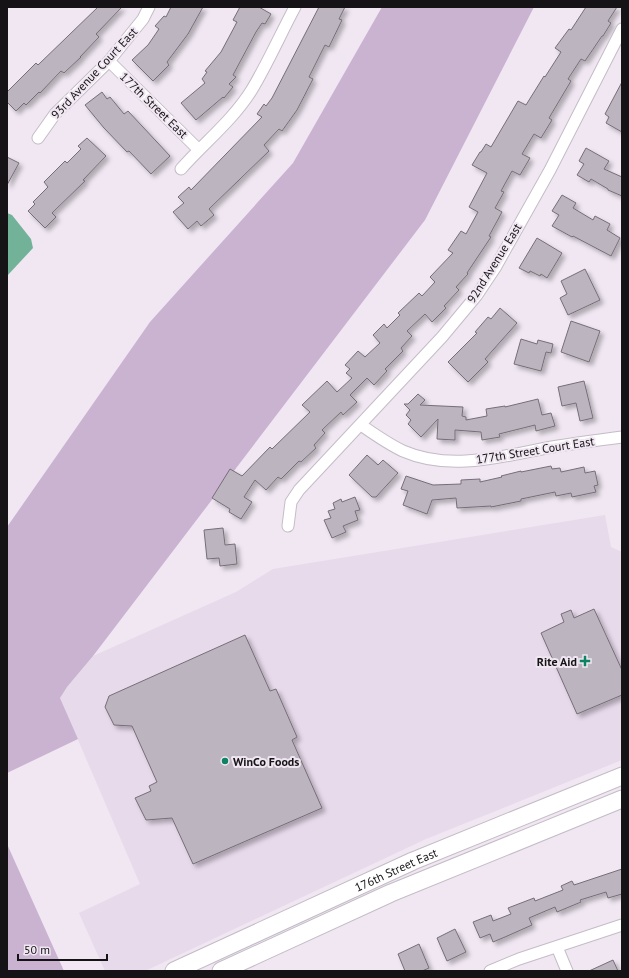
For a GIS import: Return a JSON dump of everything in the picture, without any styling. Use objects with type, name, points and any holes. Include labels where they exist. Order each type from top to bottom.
[{"type":"main road","name":"176th Street East","points":[[174,971],[413,861],[622,776]]},
{"type":"main road","name":"176th Street East","points":[[221,971],[391,893],[622,799]]},
{"type":"street","name":"93rd Avenue Court East","points":[[38,138],[55,114],[109,61],[143,19],[149,7]]},
{"type":"street","points":[[181,169],[198,149],[222,128],[250,92],[295,7]]},
{"type":"street","name":"92nd Avenue East","points":[[288,526],[291,502],[300,490],[460,317],[487,279],[550,170],[622,29]]},
{"type":"street","name":"177th Street East","points":[[109,61],[198,149]]},
{"type":"street","name":"177th Street Court East","points":[[361,425],[403,451],[443,461],[480,460],[552,447],[622,437]]},
{"type":"street","points":[[490,971],[519,959],[622,925]]},
{"type":"street","points":[[557,947],[567,971]]},
{"type":"shaded area","points":[[382,7],[534,7],[425,220],[60,698],[78,739],[7,773],[7,527],[150,322],[293,163]]},
{"type":"shaded area","points":[[7,213],[12,215],[31,239],[33,248],[7,276]]},
{"type":"shaded area","points":[[605,515],[611,547],[622,552],[622,760],[426,839],[145,971],[105,971],[79,913],[140,884],[60,698],[67,687],[93,656],[236,592],[273,569]]},
{"type":"shaded area","points":[[7,844],[64,971],[7,971]]},
{"type":"building","points":[[98,7],[122,7],[96,34],[99,37],[81,57],[64,73],[61,71],[40,93],[39,92],[26,105],[24,103],[16,111],[7,102],[7,92],[36,63],[38,65]]},
{"type":"building","points":[[171,7],[203,7],[188,34],[167,62],[169,65],[153,81],[132,60],[148,45],[159,29],[155,26],[164,16],[166,17]]},
{"type":"building","points":[[240,7],[259,7],[271,14],[265,24],[262,23],[256,32],[233,75],[236,77],[229,84],[233,87],[224,98],[223,97],[196,120],[181,103],[205,83],[202,79],[207,72],[205,71],[221,52],[237,22],[233,20]]},
{"type":"building","points":[[319,7],[345,7],[339,19],[342,20],[329,47],[325,45],[309,77],[313,79],[297,110],[282,131],[279,129],[264,145],[269,151],[209,209],[214,215],[201,226],[197,221],[188,229],[173,212],[184,203],[178,197],[189,187],[191,190],[262,117],[257,114],[264,104],[266,106],[272,98]]},
{"type":"building","points":[[586,7],[617,7],[608,21],[611,23],[603,36],[585,61],[581,59],[568,79],[571,81],[549,118],[552,120],[541,138],[534,134],[522,154],[530,158],[520,175],[512,171],[501,191],[504,192],[495,208],[502,212],[489,236],[491,237],[467,273],[468,274],[456,287],[459,290],[444,306],[446,308],[432,322],[425,314],[407,331],[412,336],[401,348],[403,351],[385,369],[387,371],[374,385],[367,378],[350,395],[357,402],[343,415],[341,412],[322,430],[325,433],[314,445],[316,448],[301,462],[299,461],[281,479],[278,477],[266,490],[255,480],[244,497],[252,502],[241,519],[229,512],[230,509],[212,498],[230,469],[242,476],[270,447],[272,449],[310,412],[302,405],[327,381],[337,392],[352,378],[346,373],[350,369],[345,365],[358,351],[365,357],[380,343],[373,335],[384,324],[387,328],[400,315],[398,313],[419,293],[422,296],[435,282],[430,277],[453,253],[448,250],[461,231],[466,234],[478,212],[469,207],[487,173],[472,165],[486,144],[491,147],[518,101],[526,105],[561,52],[555,48],[569,29],[571,30]]},
{"type":"building","points":[[622,82],[622,132],[606,123],[609,117],[605,114]]},
{"type":"building","points":[[102,92],[107,99],[110,97],[124,114],[128,111],[170,156],[151,174],[104,128],[85,105]]},
{"type":"building","points":[[87,138],[106,156],[83,180],[85,181],[52,213],[56,217],[45,228],[28,211],[35,204],[33,202],[48,187],[44,182],[65,161],[67,163],[81,149],[78,146]]},
{"type":"building","points":[[586,148],[609,161],[604,169],[622,177],[622,196],[608,190],[591,179],[589,182],[577,175],[584,164],[579,161]]},
{"type":"building","points":[[7,157],[19,163],[7,185]]},
{"type":"building","points":[[562,195],[576,203],[573,208],[593,220],[595,216],[610,224],[607,230],[620,238],[611,256],[552,226],[559,215],[552,211]]},
{"type":"building","points":[[537,238],[562,253],[547,278],[541,274],[540,276],[530,271],[529,273],[519,268]]},
{"type":"building","points":[[585,269],[600,300],[568,315],[560,298],[567,294],[561,281]]},
{"type":"building","points":[[500,308],[517,323],[485,359],[488,362],[468,382],[448,362],[477,333],[475,332],[488,317],[491,319]]},
{"type":"building","points":[[571,321],[600,331],[589,362],[561,352]]},
{"type":"building","points":[[521,339],[537,344],[538,340],[553,344],[551,353],[546,352],[541,371],[514,364]]},
{"type":"building","points":[[584,381],[593,418],[580,421],[576,403],[562,406],[558,387]]},
{"type":"building","points":[[418,394],[425,400],[420,405],[463,407],[462,416],[466,417],[466,420],[487,416],[486,409],[505,407],[538,399],[542,415],[551,413],[555,426],[536,431],[535,425],[499,434],[500,437],[482,440],[481,432],[455,430],[455,440],[437,439],[438,419],[421,437],[408,424],[411,420],[406,415],[410,410],[404,404],[408,404]]},
{"type":"building","points":[[367,455],[378,465],[383,460],[398,473],[376,497],[372,497],[349,475]]},
{"type":"building","points":[[551,466],[552,469],[560,468],[561,472],[584,467],[585,473],[595,471],[598,485],[594,486],[596,492],[572,497],[571,493],[556,496],[555,492],[491,507],[457,508],[456,498],[432,500],[427,514],[403,505],[408,491],[401,489],[406,476],[433,485],[461,484],[461,480],[480,479],[480,482],[521,471]]},
{"type":"building","points":[[355,497],[360,510],[355,511],[358,520],[343,526],[346,532],[332,538],[324,520],[331,518],[328,511],[335,509],[333,503],[341,499],[342,502]]},
{"type":"building","points":[[223,528],[225,545],[235,544],[237,564],[220,566],[219,558],[207,559],[204,530]]},
{"type":"building","name":"Rite Aid","points":[[594,609],[622,670],[622,695],[577,714],[541,633],[564,622],[561,614],[571,610],[574,618]]},
{"type":"building","name":"WinCo Foods","points":[[245,635],[270,691],[276,689],[297,737],[292,740],[322,808],[193,864],[172,818],[146,820],[135,798],[151,791],[149,786],[157,782],[132,726],[114,725],[105,707],[109,696]]},
{"type":"building","points":[[622,869],[622,894],[608,898],[606,892],[580,900],[581,902],[557,912],[555,907],[529,918],[532,925],[493,942],[490,934],[480,938],[473,922],[491,915],[493,921],[511,914],[508,908],[534,898],[535,901],[563,890],[561,886],[572,881],[574,885]]},
{"type":"building","points":[[455,929],[466,952],[447,961],[437,938]]},
{"type":"building","points":[[419,944],[429,968],[422,971],[405,971],[398,954]]},
{"type":"building","points":[[613,960],[618,971],[589,971]]},
{"type":"place","name":"Rite Aid","points":[[585,661]]},
{"type":"place","name":"WinCo Foods","points":[[225,761]]}]
